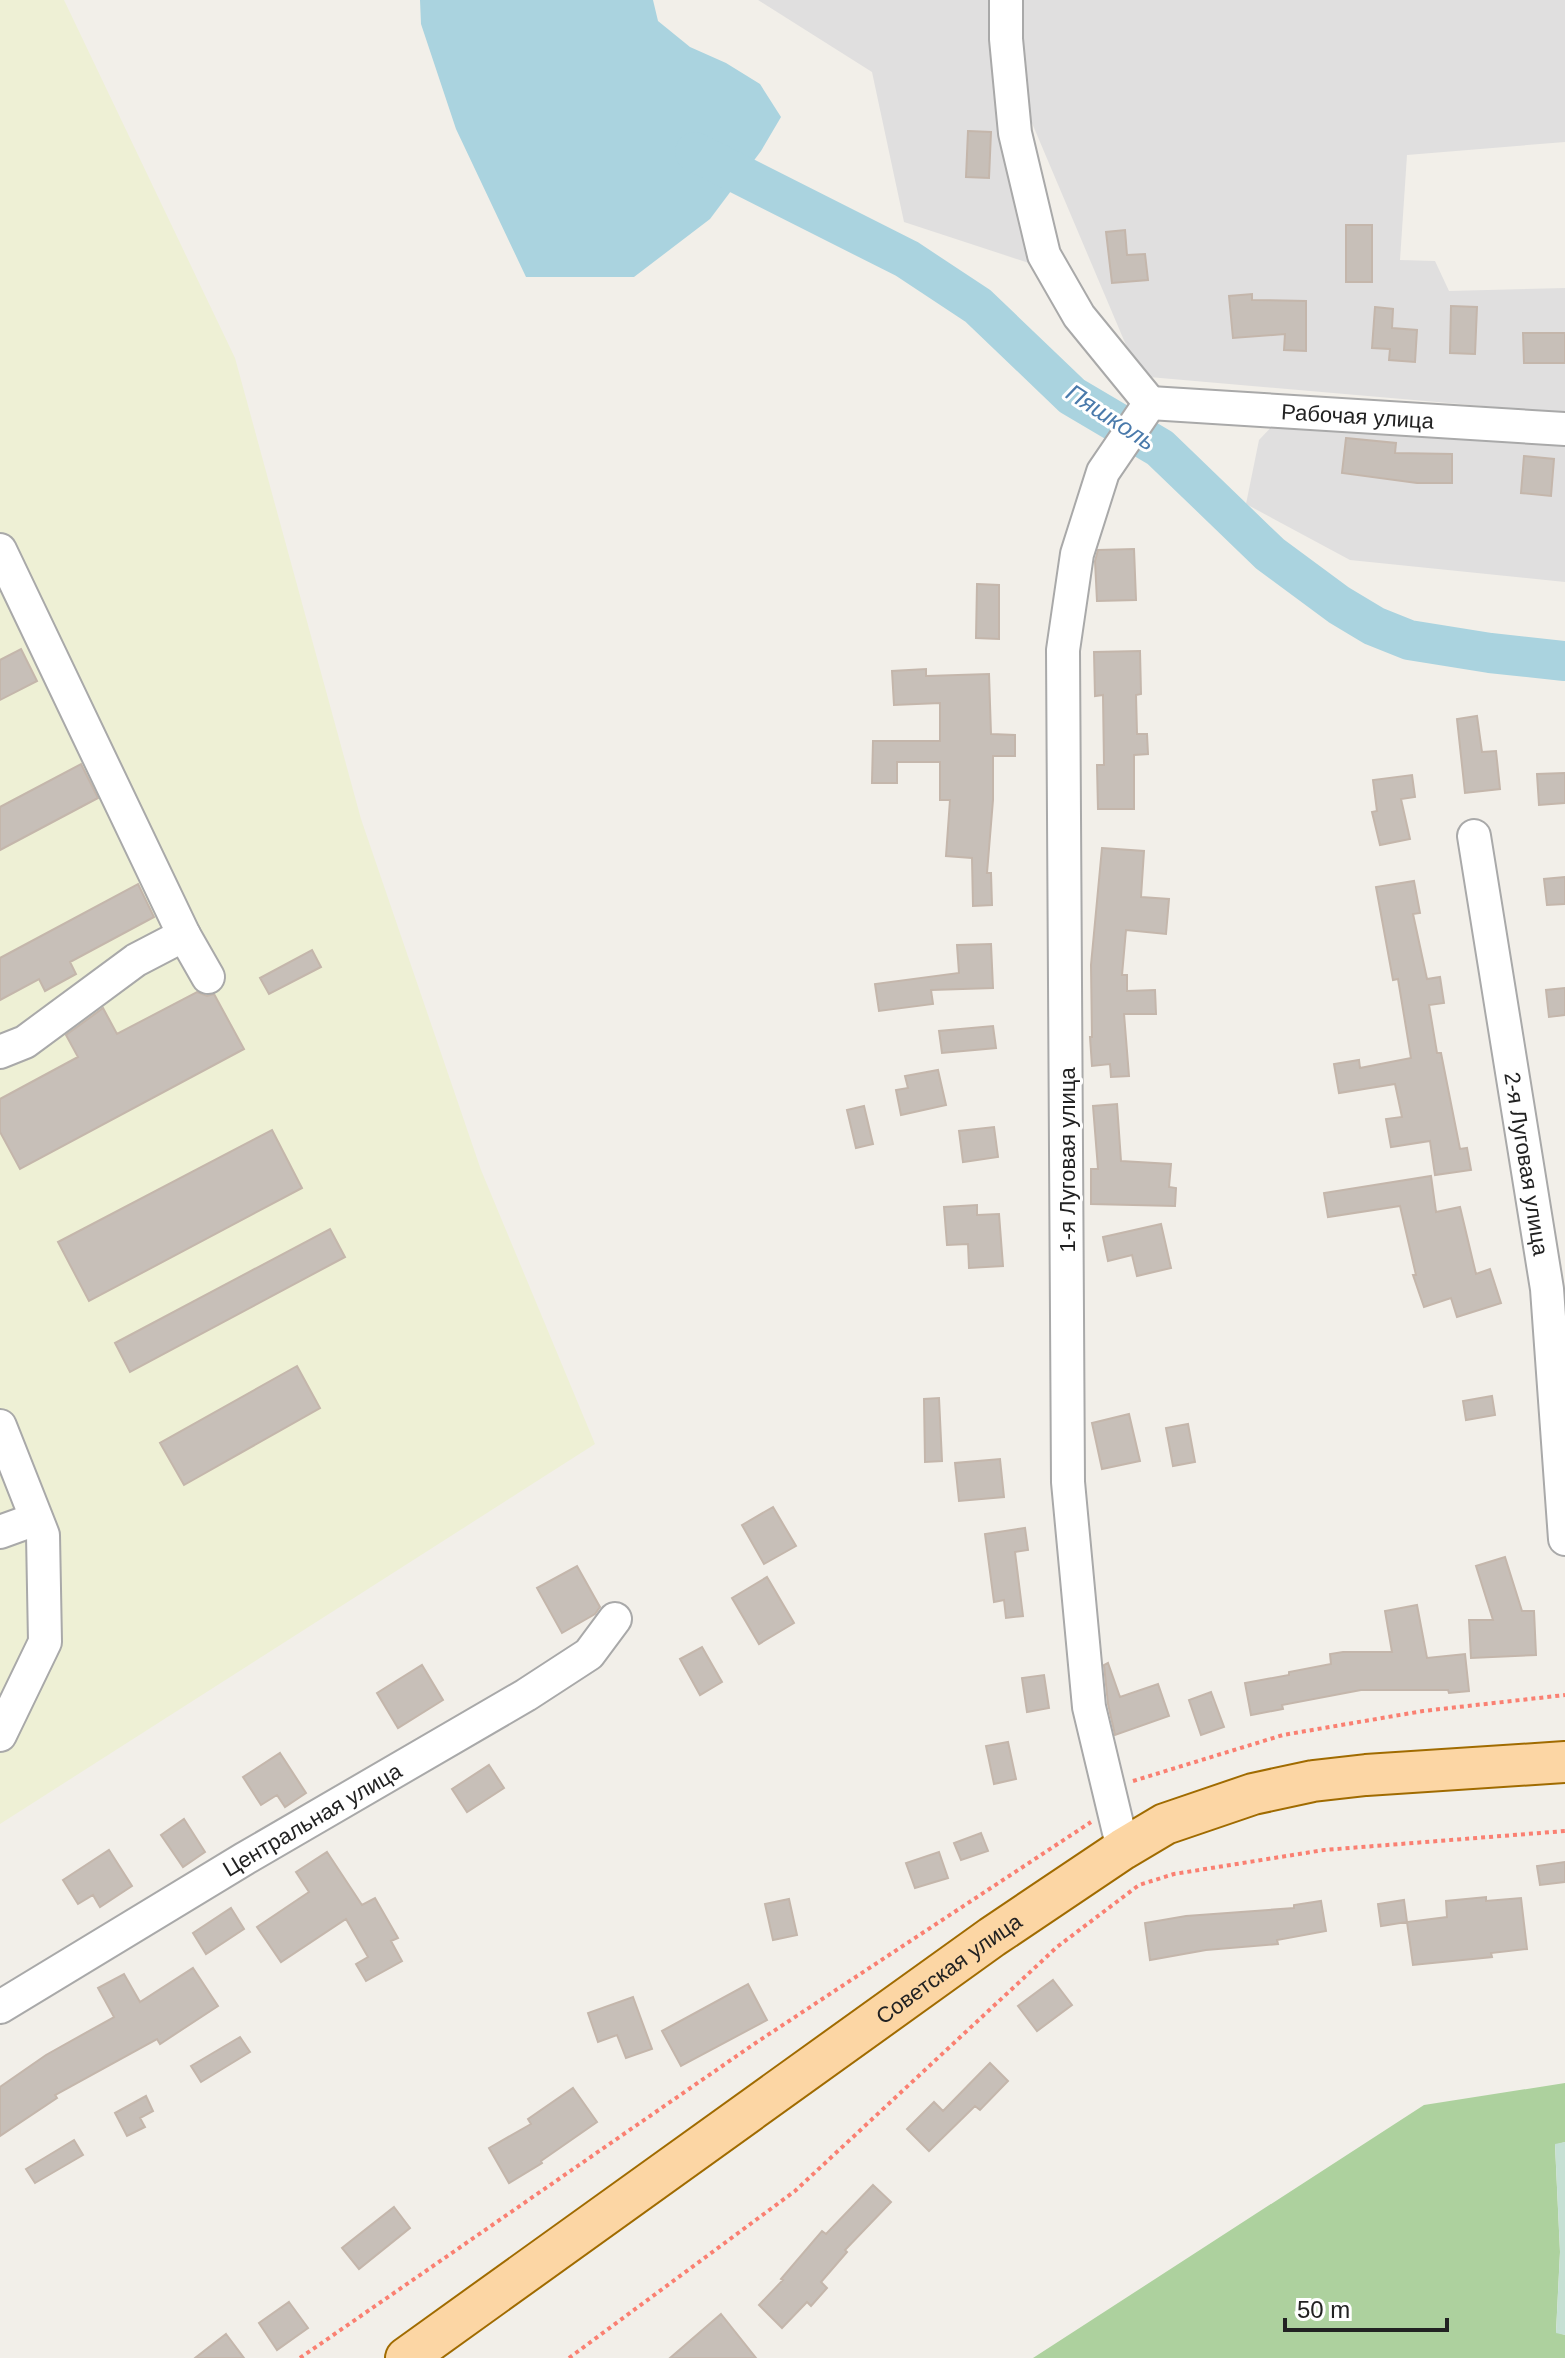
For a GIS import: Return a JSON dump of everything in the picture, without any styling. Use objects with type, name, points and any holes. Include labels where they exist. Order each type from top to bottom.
[{"type":"main road","name":"Советская улица","points":[[406,2358],[992,1937],[1165,1824],[1253,1794],[1313,1781],[1565,1762]]},
{"type":"street","points":[[1006,0],[1006,39],[1015,133],[1044,255],[1079,316],[1150,403]]},
{"type":"street","name":"Рабочая улица","points":[[1150,403],[1565,429]]},
{"type":"street","name":"1-я Луговая улица","points":[[1123,1849],[1089,1707],[1068,1482],[1063,650],[1077,554],[1103,472],[1150,403]]},
{"type":"street","points":[[0,550],[184,935],[208,977]]},
{"type":"street","name":"2-я Луговая улица","points":[[1474,836],[1547,1289],[1565,1539]]},
{"type":"street","points":[[0,1052],[25,1042],[136,960],[184,935]]},
{"type":"street","points":[[0,1426],[43,1535],[45,1642],[0,1735]]},
{"type":"street","points":[[0,1532],[36,1519]]},
{"type":"street","name":"Центральная улица","points":[[0,2007],[244,1859],[526,1695],[589,1654],[615,1619]]},
{"type":"path","points":[[300,2358],[1111,1799],[1283,1735],[1423,1711],[1565,1695]]},
{"type":"path","points":[[569,2358],[795,2191],[1057,1947],[1139,1885],[1174,1874],[1324,1850],[1565,1831]]},
{"type":"shaded area","points":[[758,0],[1001,0],[1035,265],[904,222],[872,72]]},
{"type":"shaded area","points":[[1016,0],[1565,0],[1565,142],[1407,155],[1400,260],[1435,261],[1449,291],[1565,288],[1565,413],[1149,377],[1134,364],[1015,83]]},
{"type":"shaded area","points":[[1277,421],[1565,429],[1565,582],[1350,560],[1246,504],[1259,440]]},
{"type":"green space","points":[[0,0],[64,0],[235,358],[361,819],[481,1170],[595,1444],[0,1824]]},
{"type":"green space","points":[[1565,2083],[1565,2142],[1555,2145],[1560,2252],[1556,2332],[1565,2335],[1565,2358],[1033,2358],[1424,2105]]},
{"type":"green space","points":[[1565,2142],[1565,2335],[1556,2333],[1560,2252],[1555,2144]]},
{"type":"water","points":[[420,0],[653,0],[658,21],[690,47],[726,63],[760,84],[781,117],[761,151],[710,219],[634,277],[526,277],[456,129],[421,24]]},
{"type":"building","points":[[968,131],[991,132],[989,178],[966,177]]},
{"type":"building","points":[[1346,225],[1372,225],[1372,282],[1346,282]]},
{"type":"building","points":[[1125,230],[1127,255],[1145,254],[1148,280],[1112,283],[1106,232]]},
{"type":"building","points":[[1252,294],[1252,300],[1306,301],[1306,351],[1284,350],[1285,334],[1233,338],[1229,296]]},
{"type":"building","points":[[1451,306],[1477,307],[1475,354],[1450,353]]},
{"type":"building","points":[[1375,307],[1393,309],[1392,328],[1417,330],[1415,362],[1389,360],[1390,349],[1372,348]]},
{"type":"building","points":[[1523,333],[1565,333],[1565,363],[1524,363]]},
{"type":"building","points":[[1346,438],[1396,443],[1395,453],[1452,454],[1452,483],[1417,483],[1342,473]]},
{"type":"building","points":[[1524,456],[1554,459],[1551,496],[1521,493]]},
{"type":"building","points":[[1134,549],[1136,600],[1097,601],[1095,561],[1098,550]]},
{"type":"building","points":[[977,584],[999,585],[999,639],[976,638]]},
{"type":"building","points":[[21,649],[37,681],[0,700],[0,660]]},
{"type":"building","points":[[1140,651],[1141,694],[1136,695],[1137,734],[1147,734],[1148,754],[1134,755],[1134,809],[1098,809],[1097,765],[1104,765],[1103,695],[1095,696],[1094,652]]},
{"type":"building","points":[[926,669],[926,676],[989,674],[991,734],[1015,735],[1015,756],[993,756],[987,873],[991,873],[992,905],[973,906],[972,858],[946,856],[950,800],[940,800],[940,762],[897,762],[897,783],[872,783],[873,741],[940,741],[940,703],[894,705],[892,671]]},
{"type":"building","points":[[1477,716],[1482,752],[1496,751],[1500,789],[1465,793],[1457,719]]},
{"type":"building","points":[[81,764],[98,798],[0,850],[0,807]]},
{"type":"building","points":[[1565,773],[1565,803],[1539,805],[1537,774]]},
{"type":"building","points":[[1412,775],[1415,797],[1401,799],[1410,839],[1380,845],[1372,812],[1377,811],[1373,780]]},
{"type":"building","points":[[1102,848],[1144,851],[1141,897],[1169,899],[1166,934],[1126,930],[1122,975],[1127,975],[1127,991],[1155,990],[1156,1014],[1124,1014],[1129,1076],[1111,1077],[1110,1064],[1092,1066],[1091,965]]},
{"type":"building","points":[[1565,877],[1565,904],[1547,905],[1544,879]]},
{"type":"building","points":[[1414,881],[1420,913],[1413,914],[1427,979],[1440,977],[1444,1003],[1429,1005],[1437,1053],[1441,1053],[1460,1149],[1467,1148],[1471,1170],[1435,1175],[1430,1141],[1391,1147],[1386,1119],[1402,1117],[1395,1084],[1339,1093],[1334,1064],[1359,1060],[1360,1068],[1411,1058],[1398,979],[1393,980],[1376,887]]},
{"type":"building","points":[[138,884],[154,917],[70,962],[76,974],[45,991],[39,979],[0,1000],[0,958]]},
{"type":"building","points":[[991,944],[993,988],[931,990],[933,1004],[879,1011],[875,984],[959,973],[957,945]]},
{"type":"building","points":[[312,950],[321,967],[269,994],[260,978]]},
{"type":"building","points":[[1565,988],[1565,1015],[1549,1017],[1546,990]]},
{"type":"building","points":[[197,992],[207,996],[214,994],[244,1049],[20,1169],[0,1132],[0,1099],[78,1057],[66,1035],[103,1008],[117,1034]]},
{"type":"building","points":[[993,1026],[996,1048],[942,1053],[939,1031]]},
{"type":"building","points":[[938,1070],[946,1105],[901,1115],[896,1090],[908,1088],[905,1076]]},
{"type":"building","points":[[1117,1104],[1121,1161],[1171,1164],[1169,1187],[1176,1188],[1175,1206],[1091,1204],[1091,1169],[1098,1169],[1093,1106]]},
{"type":"building","points":[[864,1106],[873,1144],[856,1148],[847,1110]]},
{"type":"building","points":[[994,1127],[998,1157],[963,1162],[959,1131]]},
{"type":"building","points":[[272,1130],[302,1188],[89,1301],[58,1242]]},
{"type":"building","points":[[1431,1176],[1436,1212],[1460,1207],[1476,1274],[1490,1269],[1501,1303],[1457,1317],[1451,1298],[1424,1307],[1413,1275],[1416,1275],[1400,1206],[1328,1217],[1324,1193]]},
{"type":"building","points":[[977,1205],[977,1215],[999,1214],[1003,1266],[969,1268],[968,1244],[947,1245],[944,1207]]},
{"type":"building","points":[[1161,1224],[1171,1268],[1137,1276],[1132,1255],[1108,1261],[1103,1237]]},
{"type":"building","points":[[330,1229],[345,1257],[130,1372],[115,1343]]},
{"type":"building","points":[[297,1366],[320,1408],[184,1485],[160,1443]]},
{"type":"building","points":[[1492,1396],[1495,1415],[1466,1420],[1463,1401]]},
{"type":"building","points":[[939,1398],[942,1461],[925,1462],[924,1399]]},
{"type":"building","points":[[1129,1414],[1140,1461],[1102,1469],[1092,1423]]},
{"type":"building","points":[[1188,1424],[1195,1462],[1173,1466],[1166,1428]]},
{"type":"building","points":[[1000,1459],[1004,1497],[959,1501],[955,1463]]},
{"type":"building","points":[[773,1507],[796,1546],[764,1564],[742,1525]]},
{"type":"building","points":[[1025,1528],[1028,1550],[1015,1552],[1023,1616],[1006,1618],[1004,1600],[994,1602],[985,1534]]},
{"type":"building","points":[[1505,1557],[1522,1611],[1534,1611],[1536,1655],[1471,1658],[1469,1620],[1493,1620],[1476,1566]]},
{"type":"building","points":[[577,1566],[600,1607],[595,1614],[562,1633],[537,1588]]},
{"type":"building","points":[[767,1577],[794,1623],[759,1644],[732,1598]]},
{"type":"building","points":[[1417,1605],[1427,1658],[1465,1654],[1469,1691],[1361,1690],[1282,1705],[1283,1709],[1251,1715],[1245,1683],[1331,1664],[1330,1654],[1392,1652],[1385,1611]]},
{"type":"building","points":[[702,1647],[722,1682],[700,1695],[680,1659]]},
{"type":"building","points":[[1108,1663],[1120,1697],[1158,1684],[1169,1716],[1115,1735],[1104,1665]]},
{"type":"building","points":[[422,1665],[443,1700],[398,1728],[377,1693]]},
{"type":"building","points":[[1044,1675],[1049,1708],[1027,1712],[1022,1678]]},
{"type":"building","points":[[1211,1692],[1224,1727],[1201,1735],[1189,1700]]},
{"type":"building","points":[[1008,1742],[1016,1779],[994,1784],[986,1746]]},
{"type":"building","points":[[280,1753],[306,1793],[285,1807],[277,1795],[261,1805],[243,1777]]},
{"type":"building","points":[[489,1765],[504,1788],[467,1812],[452,1789]]},
{"type":"building","points":[[184,1819],[205,1852],[183,1867],[161,1835]]},
{"type":"building","points":[[981,1833],[988,1851],[961,1860],[954,1843]]},
{"type":"building","points":[[109,1850],[132,1886],[100,1907],[93,1895],[78,1904],[63,1880]]},
{"type":"building","points":[[327,1852],[362,1905],[375,1898],[398,1938],[391,1941],[402,1961],[366,1981],[356,1964],[368,1957],[346,1919],[281,1962],[257,1927],[309,1892],[296,1872]]},
{"type":"building","points":[[939,1852],[948,1878],[915,1888],[906,1863]]},
{"type":"building","points":[[1565,1862],[1565,1882],[1540,1885],[1537,1866]]},
{"type":"building","points":[[1486,1897],[1486,1901],[1521,1898],[1527,1949],[1491,1953],[1492,1957],[1413,1965],[1407,1922],[1447,1917],[1446,1901]]},
{"type":"building","points":[[789,1899],[797,1935],[773,1940],[765,1904]]},
{"type":"building","points":[[1404,1900],[1407,1922],[1381,1926],[1378,1904]]},
{"type":"building","points":[[1321,1901],[1326,1931],[1277,1940],[1278,1944],[1206,1950],[1150,1960],[1145,1923],[1186,1916],[1294,1908],[1294,1905]]},
{"type":"building","points":[[231,1908],[244,1929],[206,1954],[193,1933]]},
{"type":"building","points":[[193,1968],[218,2006],[160,2044],[157,2039],[55,2095],[57,2098],[0,2136],[0,2087],[46,2055],[114,2017],[98,1988],[124,1974],[140,2002]]},
{"type":"building","points":[[1053,1980],[1072,2005],[1037,2031],[1018,2006]]},
{"type":"building","points":[[748,1984],[767,2020],[681,2066],[662,2031]]},
{"type":"building","points":[[633,1997],[652,2049],[626,2058],[617,2035],[598,2042],[588,2013]]},
{"type":"building","points":[[240,2037],[250,2052],[201,2082],[191,2066]]},
{"type":"building","points":[[990,2063],[1008,2081],[980,2110],[975,2106],[929,2151],[907,2129],[934,2102],[943,2111]]},
{"type":"building","points":[[573,2088],[597,2122],[509,2183],[489,2148],[531,2124],[528,2119]]},
{"type":"building","points":[[146,2096],[153,2111],[140,2118],[145,2127],[127,2136],[115,2113]]},
{"type":"building","points":[[74,2140],[83,2155],[35,2183],[26,2169]]},
{"type":"building","points":[[873,2185],[891,2202],[845,2250],[847,2252],[821,2282],[827,2288],[811,2306],[807,2302],[782,2328],[759,2305],[822,2231],[826,2234]]},
{"type":"building","points":[[394,2207],[410,2228],[359,2269],[342,2248]]},
{"type":"building","points":[[289,2302],[308,2328],[277,2350],[259,2323]]},
{"type":"building","points":[[721,2314],[756,2358],[670,2358]]},
{"type":"building","points":[[226,2334],[244,2358],[195,2358]]},
{"type":"waterway","name":"Пяшколь","points":[[695,152],[907,259],[978,306],[1072,396],[1160,448],[1270,554],[1339,605],[1374,626],[1409,640],[1565,661]]}]
